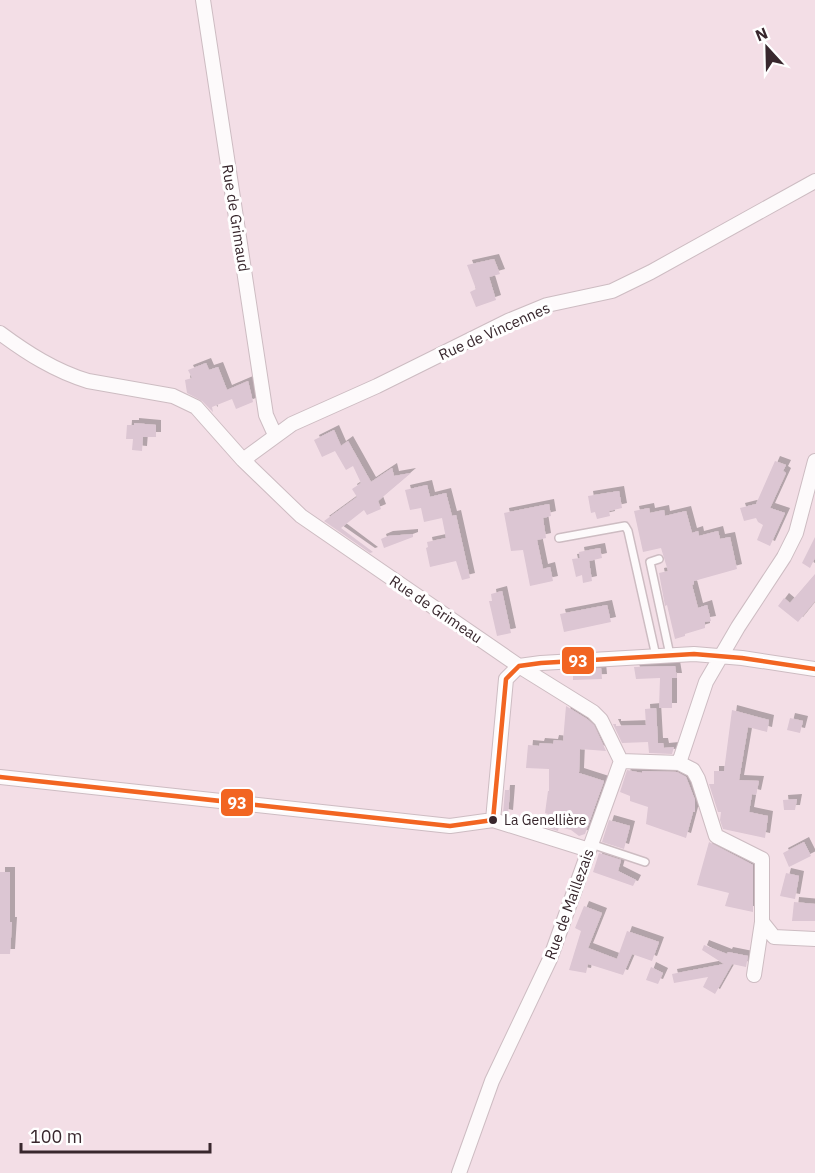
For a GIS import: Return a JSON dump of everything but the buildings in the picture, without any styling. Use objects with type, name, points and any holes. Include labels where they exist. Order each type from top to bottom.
[{"type":"street","name":"Rue de Grimaud","points":[[203,0],[266,415],[275,435]]},
{"type":"street","name":"Rue de Vincennes","points":[[243,460],[292,424],[377,386],[508,321],[547,305],[612,291],[651,272],[815,181]]},
{"type":"street","name":"Rue de Grimeau","points":[[0,333],[48,365],[75,377],[173,396],[196,407],[243,460],[301,516],[519,666],[593,712],[601,720],[621,761]]},
{"type":"street","points":[[679,763],[706,682],[784,557],[796,533],[815,461]]},
{"type":"street","points":[[493,820],[506,679],[519,666],[670,655],[721,656],[815,669]]},
{"type":"street","points":[[621,761],[679,763],[693,770],[716,836],[762,860],[762,922],[753,975]]},
{"type":"street","name":"Rue de Maillezais","points":[[459,1173],[492,1081],[550,959],[621,761]]},
{"type":"street","points":[[0,777],[450,826],[493,820],[590,847]]},
{"type":"street","points":[[762,922],[774,937],[815,939]]},
{"type":"lane","points":[[560,538],[625,526],[656,656]]},
{"type":"lane","points":[[659,560],[650,562],[670,655]]},
{"type":"lane","points":[[590,847],[645,862]]},
{"type":"transit line","name":"93","points":[[0,777],[450,826],[493,820],[506,679],[519,666],[694,654],[742,658],[815,669]]},
{"type":"place","name":"La Genellière","points":[[493,820]]}]
